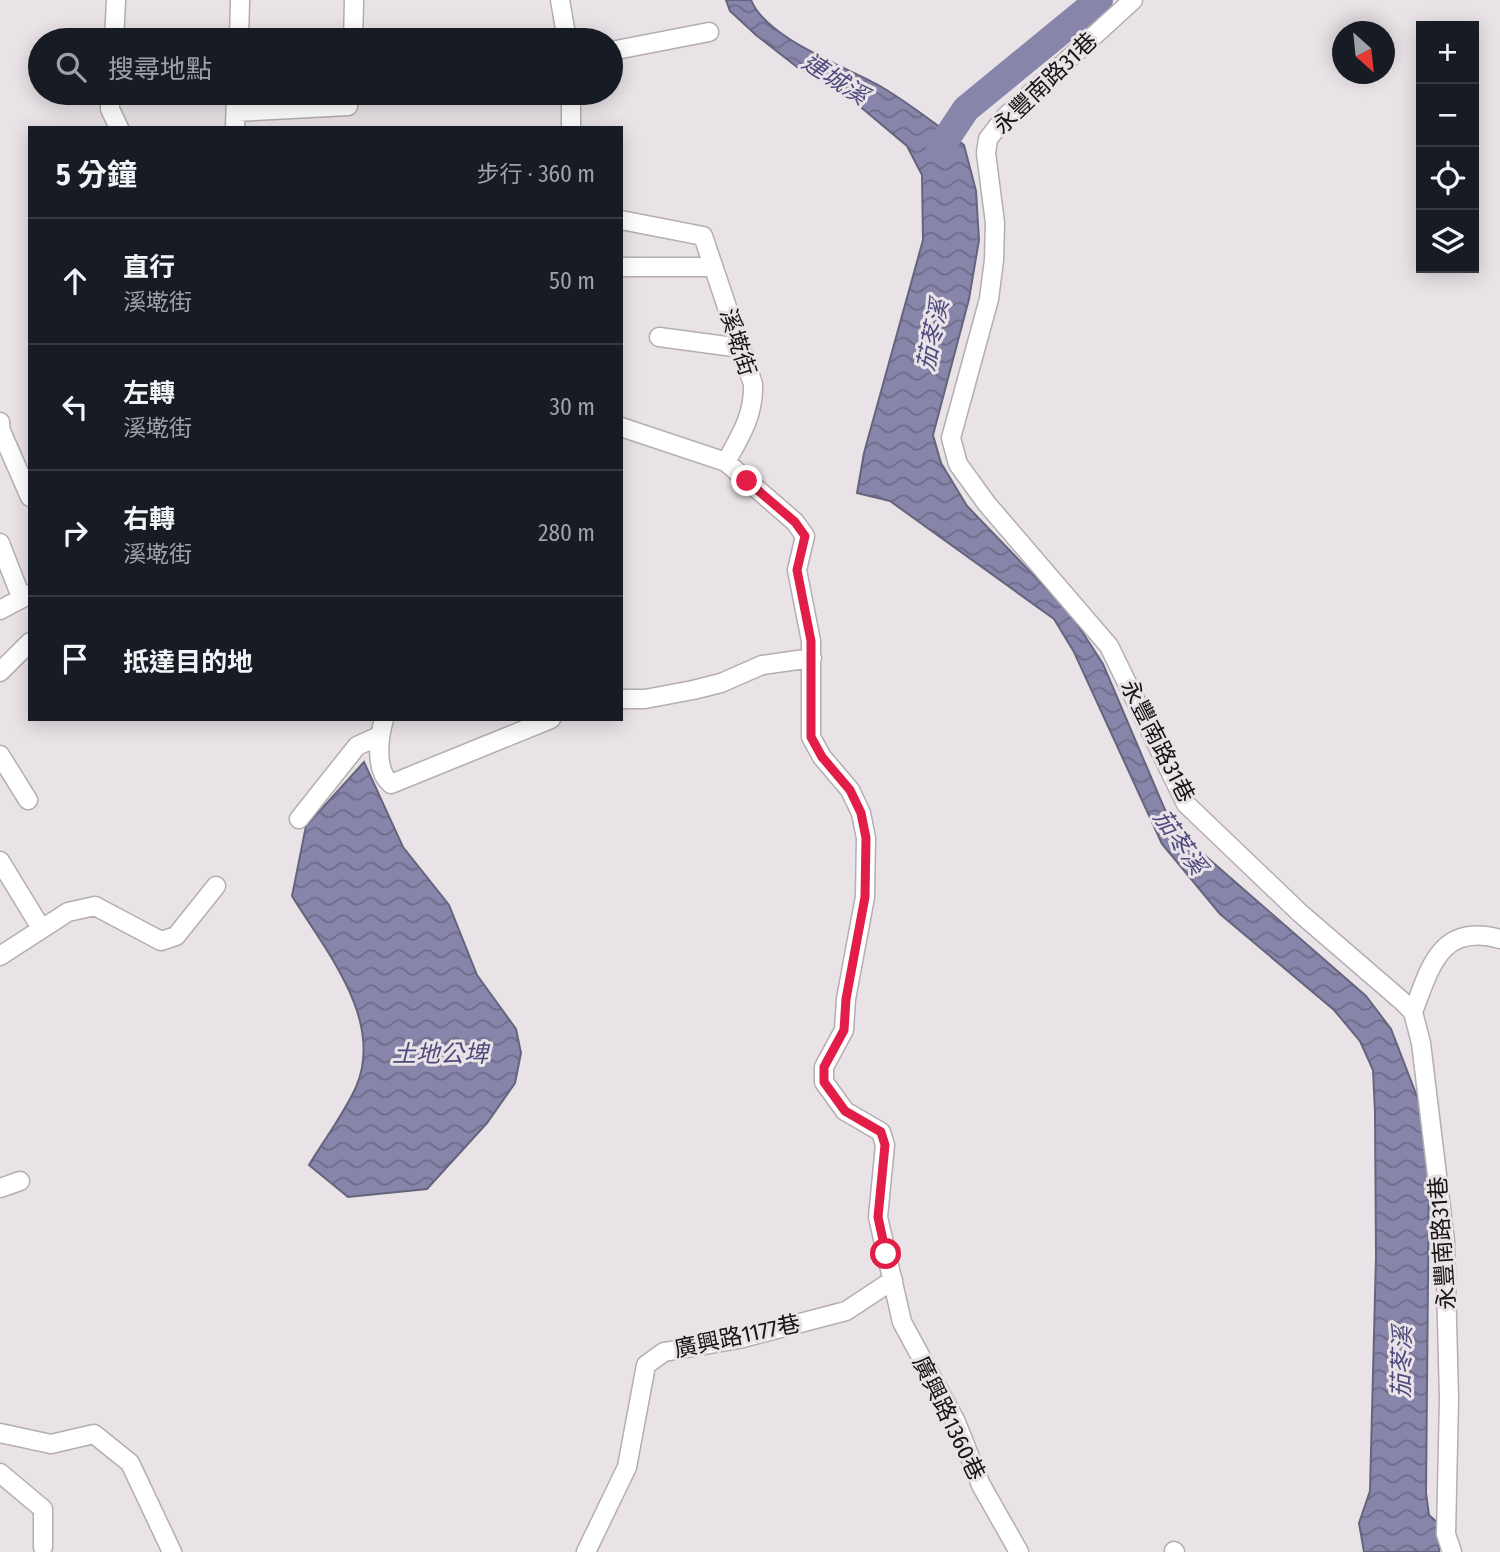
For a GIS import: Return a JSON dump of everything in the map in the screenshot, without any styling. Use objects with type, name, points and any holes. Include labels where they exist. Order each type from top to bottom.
[{"type":"lane","points":[[115,28],[116,0]]},
{"type":"lane","points":[[239,28],[240,0]]},
{"type":"lane","points":[[353,28],[355,0]]},
{"type":"lane","points":[[560,0],[565,28]]},
{"type":"lane","name":"永豐南路31巷","points":[[1133,0],[1005,117],[988,139],[986,153],[995,223],[994,260],[989,299],[951,438],[958,464],[987,504],[1109,646],[1186,804],[1300,912],[1413,1012],[1421,1043],[1445,1241],[1449,1399],[1446,1534],[1452,1552]]},
{"type":"lane","points":[[623,49],[709,32]]},
{"type":"lane","points":[[110,105],[118,126]]},
{"type":"lane","points":[[235,120],[348,105]]},
{"type":"lane","points":[[571,105],[571,126]]},
{"type":"lane","name":"溪墘街","points":[[623,220],[703,236],[753,384],[753,404],[748,424],[726,462]]},
{"type":"lane","points":[[623,267],[713,267]]},
{"type":"lane","points":[[659,337],[741,348]]},
{"type":"lane","points":[[0,422],[1,431],[28,492]]},
{"type":"lane","points":[[623,428],[726,462],[795,522],[805,536],[797,570],[798,588],[810,625],[811,737],[822,757],[850,790],[861,813],[866,838],[865,897],[846,999],[844,1030],[824,1067],[824,1082],[845,1111],[881,1132],[885,1145],[878,1217],[893,1280]]},
{"type":"lane","points":[[0,543],[25,595],[0,610]]},
{"type":"lane","points":[[0,673],[28,644]]},
{"type":"lane","points":[[623,699],[645,699],[694,690],[721,683],[762,665],[812,658]]},
{"type":"lane","points":[[381,727],[381,765],[386,780],[391,784],[546,721]]},
{"type":"lane","points":[[299,819],[356,746],[381,727]]},
{"type":"lane","points":[[0,755],[28,800]]},
{"type":"lane","points":[[0,860],[41,928]]},
{"type":"lane","points":[[0,956],[68,912],[95,906],[161,941],[176,936],[216,886]]},
{"type":"lane","points":[[1413,1012],[1434,957],[1457,939],[1481,934],[1500,939]]},
{"type":"lane","points":[[0,1188],[20,1181]]},
{"type":"lane","name":"廣興路1177巷","points":[[586,1552],[627,1467],[646,1366],[664,1352],[739,1339],[846,1311],[893,1280]]},
{"type":"lane","name":"廣興路1360巷","points":[[893,1280],[902,1322],[956,1422],[981,1485],[1019,1552]]},
{"type":"lane","points":[[0,1433],[51,1444],[94,1434],[130,1464],[172,1552]]},
{"type":"lane","points":[[0,1473],[43,1509],[44,1548]]},
{"type":"water","points":[[726,0],[751,0],[759,14],[789,39],[880,86],[964,145],[976,191],[979,240],[969,299],[933,435],[941,463],[967,506],[1070,613],[1103,664],[1165,810],[1194,846],[1366,996],[1391,1029],[1423,1112],[1429,1170],[1426,1493],[1429,1515],[1441,1526],[1439,1552],[1364,1552],[1359,1523],[1370,1491],[1376,1257],[1373,1070],[1360,1041],[1334,1010],[1220,914],[1162,844],[1074,652],[1054,619],[890,501],[857,493],[864,453],[923,240],[922,175],[907,146],[844,93],[797,67],[756,35],[730,11]]},
{"type":"water","name":"土地公埤","points":[[364,762],[403,847],[449,905],[477,975],[516,1029],[521,1053],[515,1083],[487,1123],[427,1189],[348,1197],[309,1165],[356,1087],[363,1062],[363,1036],[347,987],[292,896],[306,826]]},
{"type":"waterway","points":[[940,148],[966,109],[1099,0]]},
{"type":"route","points":[[747,481],[795,522],[805,536],[797,570],[798,588],[810,625],[811,737],[822,757],[850,790],[861,813],[866,838],[865,897],[846,999],[844,1030],[824,1067],[824,1082],[845,1111],[881,1132],[885,1145],[878,1217],[886,1254]]},
{"type":"water label","name":"連城溪","points":[[835,79]]},
{"type":"water label","name":"茄苳溪","points":[[933,335]]},
{"type":"water label","name":"茄苳溪","points":[[1180,842]]},
{"type":"water label","name":"茄苳溪","points":[[1402,1362]]}]
